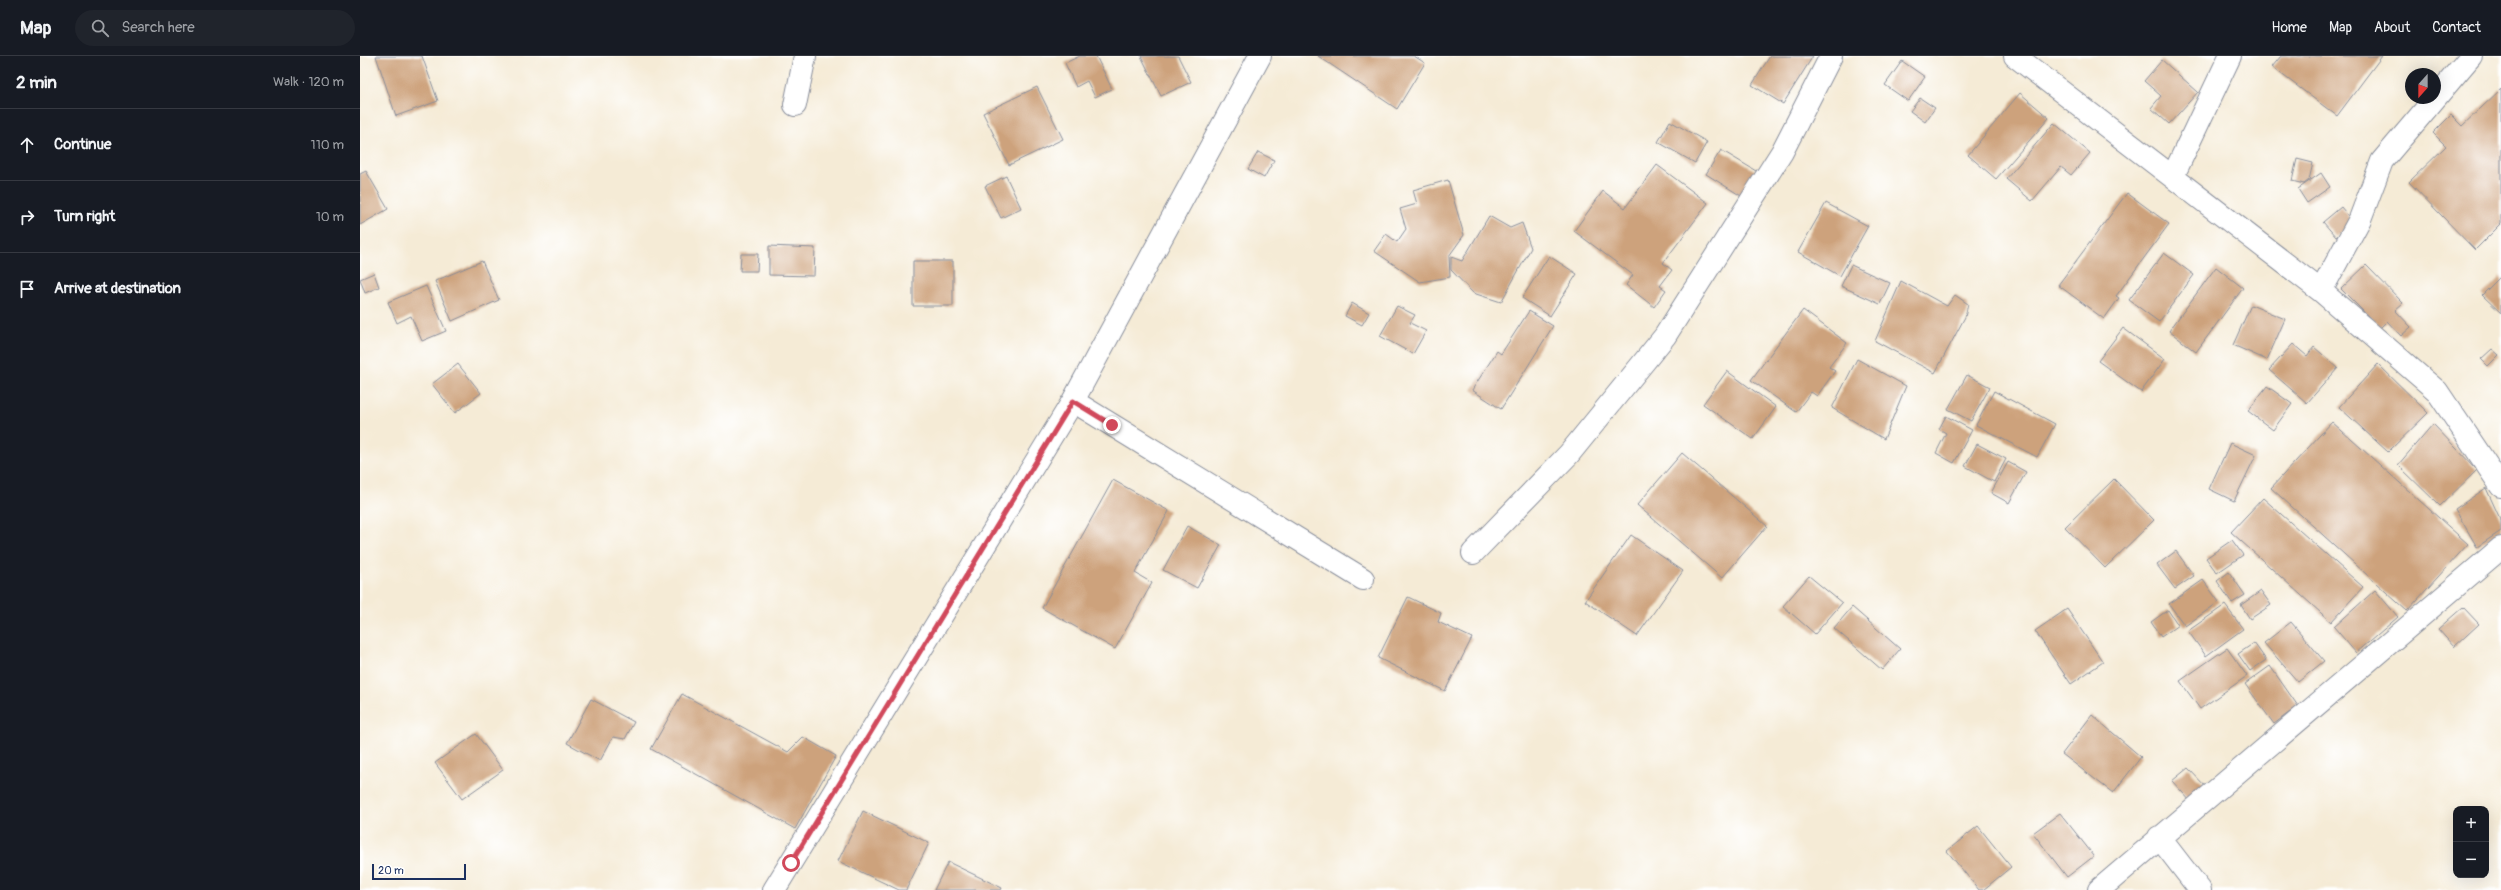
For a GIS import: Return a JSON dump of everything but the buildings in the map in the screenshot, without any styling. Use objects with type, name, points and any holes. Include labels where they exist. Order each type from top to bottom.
[{"type":"street","points":[[795,105],[805,56]]},
{"type":"street","points":[[774,890],[1073,401],[1260,56]]},
{"type":"street","points":[[1473,553],[1569,454],[1665,336],[1782,152],[1831,56]]},
{"type":"street","points":[[2015,56],[2321,291],[2437,391],[2501,486]]},
{"type":"street","points":[[2173,176],[2230,56]]},
{"type":"street","points":[[2321,291],[2360,220],[2382,161],[2471,56]]},
{"type":"street","points":[[1073,401],[1364,579]]},
{"type":"street","points":[[2099,890],[2159,837],[2501,548]]},
{"type":"street","points":[[2159,837],[2200,890]]},
{"type":"route","points":[[791,863],[1073,401],[1112,425]]}]
